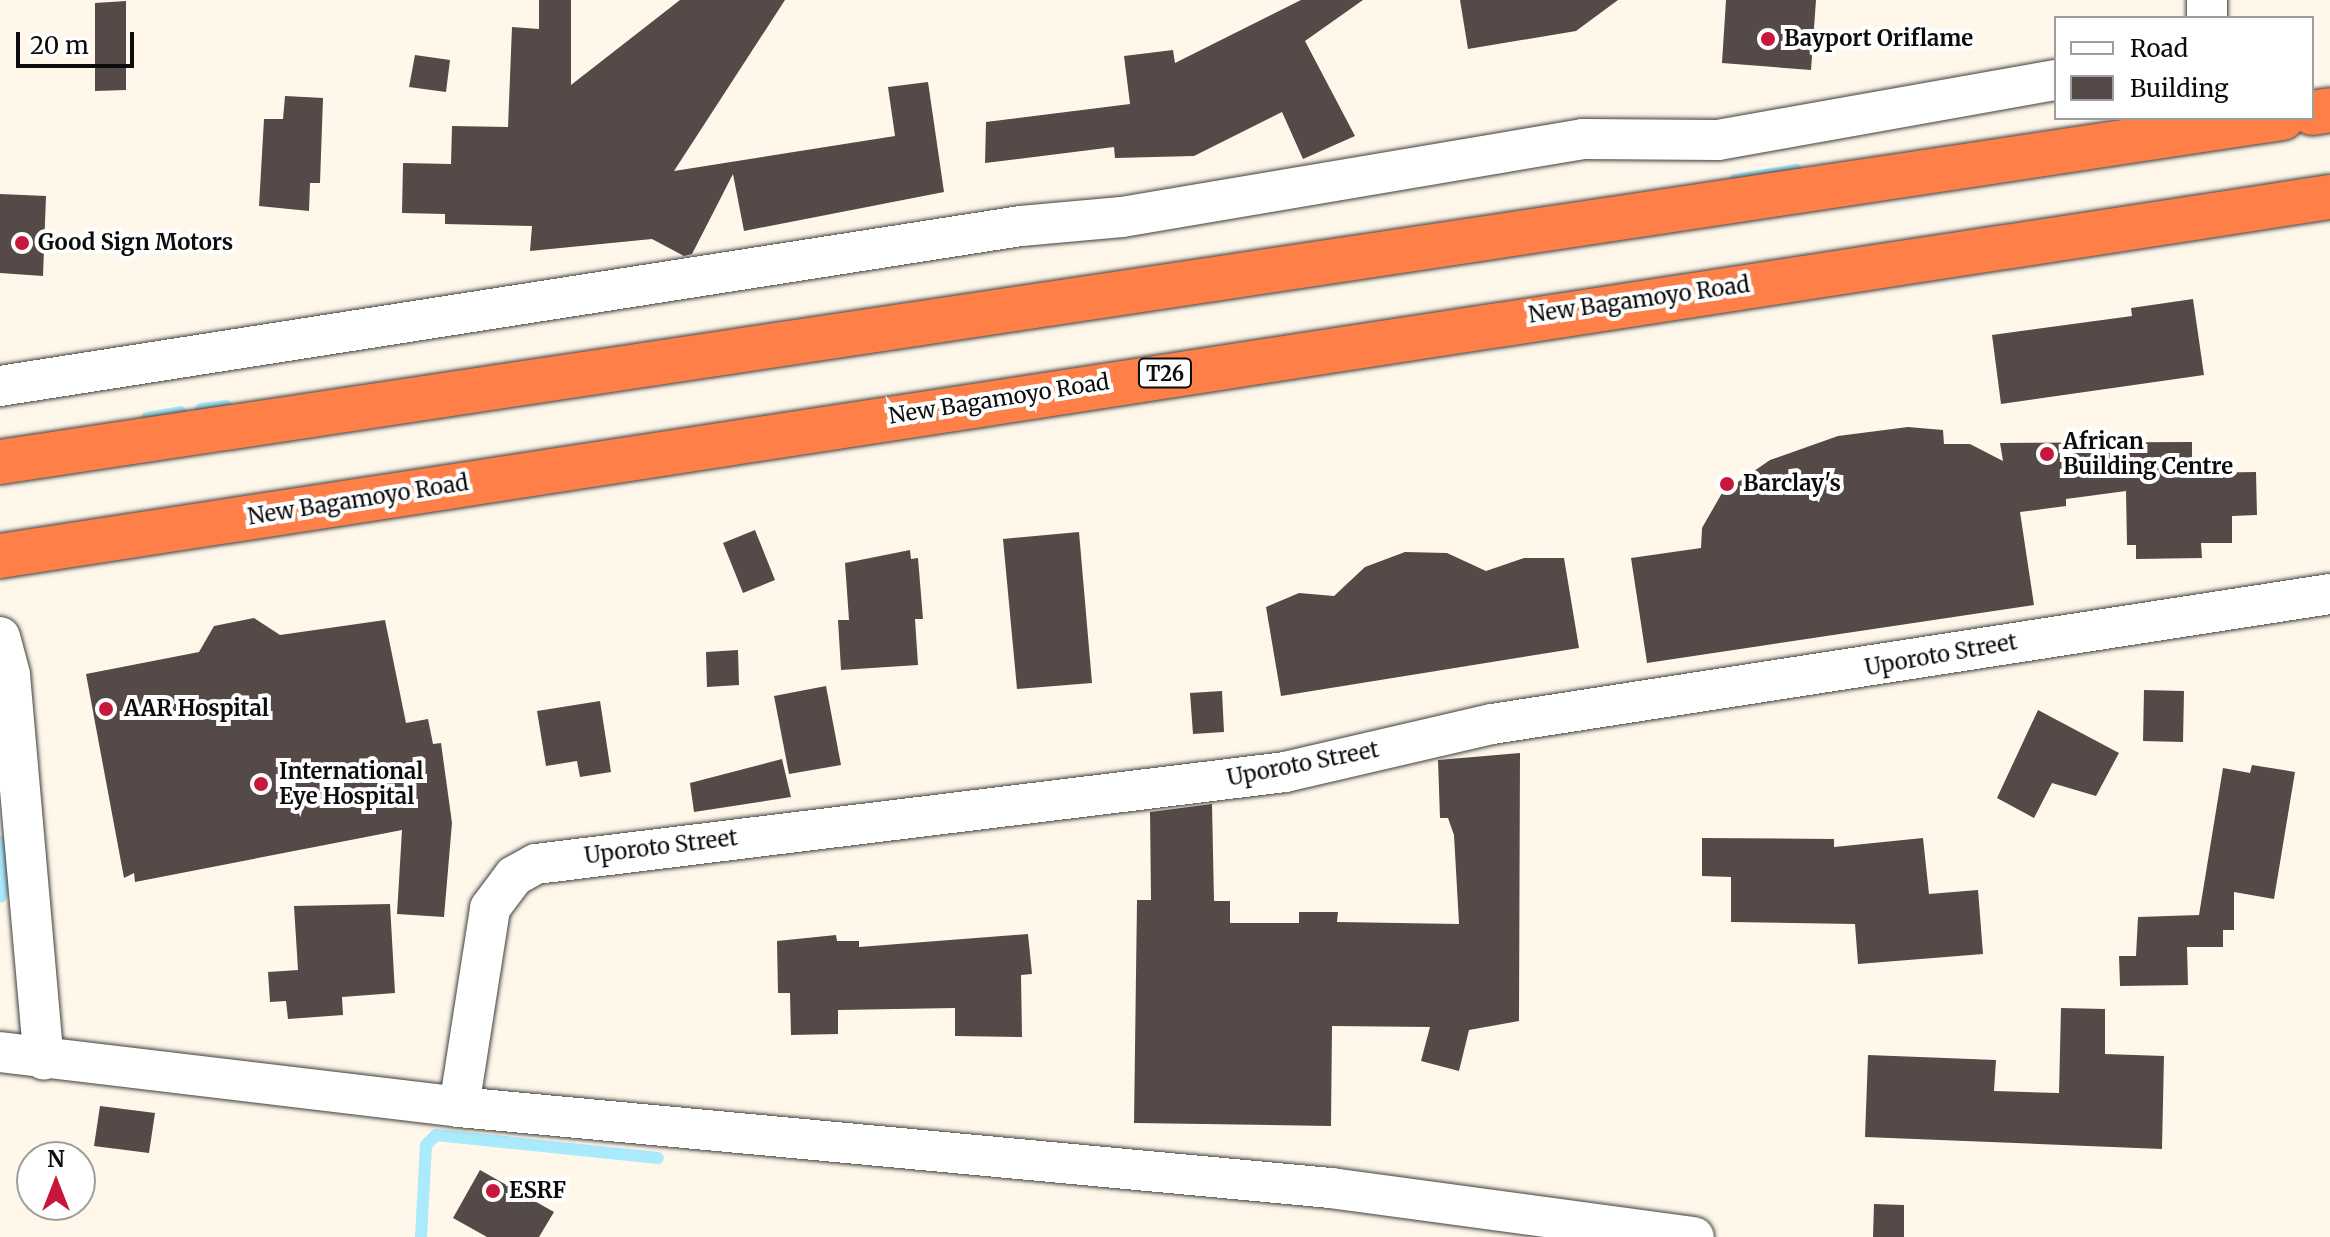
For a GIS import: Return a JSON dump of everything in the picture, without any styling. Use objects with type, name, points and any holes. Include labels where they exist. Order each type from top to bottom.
[{"type":"highway","points":[[0,462],[2206,124],[2257,120]]},
{"type":"highway","name":"New Bagamoyo Road","points":[[0,556],[2330,197]]},
{"type":"street","points":[[0,386],[1021,226],[1122,217],[1583,139],[1718,140],[2054,80]]},
{"type":"street","name":"Uporoto Street","points":[[459,1107],[490,908],[514,876],[536,864],[1285,772],[1492,724],[2330,594]]},
{"type":"street","points":[[0,637],[10,675],[44,1060]]},
{"type":"street","points":[[0,1052],[44,1060],[459,1107],[1331,1188],[1694,1237]]},
{"type":"building","points":[[539,0],[571,0],[571,85],[680,0],[785,0],[674,171],[895,136],[888,87],[928,82],[944,192],[744,231],[733,174],[692,254],[684,256],[652,239],[530,251],[532,226],[445,224],[445,214],[402,213],[403,163],[451,164],[452,126],[508,127],[512,27],[539,29]]},
{"type":"building","points":[[1301,0],[1363,0],[1305,41],[1355,136],[1303,159],[1282,112],[1194,156],[1115,158],[1114,147],[985,163],[986,122],[1130,104],[1124,56],[1173,50],[1175,63]]},
{"type":"building","points":[[1460,0],[1618,0],[1576,31],[1468,49]]},
{"type":"building","name":"Bayport Oriflame","points":[[1726,0],[1816,0],[1811,70],[1722,63]]},
{"type":"building","points":[[126,1],[126,90],[95,91],[95,3]]},
{"type":"building","points":[[415,55],[450,60],[446,92],[409,87]]},
{"type":"building","points":[[285,96],[323,98],[320,183],[310,183],[309,211],[259,206],[264,119],[283,119]]},
{"type":"building","name":"Good Sign Motors","points":[[0,194],[46,196],[43,276],[0,273]]},
{"type":"building","points":[[2193,299],[2204,375],[2001,404],[1992,335],[2132,316],[2131,308]]},
{"type":"building","points":[[1908,427],[1943,430],[1944,444],[1970,444],[2003,461],[2000,443],[2192,442],[2192,473],[2256,472],[2257,515],[2232,516],[2232,543],[2201,543],[2202,558],[2136,559],[2136,545],[2127,545],[2126,491],[2066,499],[2066,506],[2020,512],[2034,605],[1647,663],[1631,558],[1701,548],[1702,528],[1722,493],[1770,460],[1838,436]]},
{"type":"building","points":[[755,530],[775,580],[743,593],[723,543]]},
{"type":"building","points":[[1079,532],[1092,683],[1017,689],[1003,539]]},
{"type":"building","points":[[910,550],[911,559],[918,558],[923,619],[915,619],[918,665],[841,670],[838,620],[849,620],[845,563]]},
{"type":"building","points":[[1405,552],[1447,553],[1486,571],[1524,558],[1564,558],[1579,648],[1281,696],[1266,607],[1299,593],[1334,596],[1365,567]]},
{"type":"building","name":"International Eye Hospital","points":[[254,618],[280,635],[385,620],[406,723],[428,719],[433,744],[441,743],[452,823],[444,917],[397,914],[402,830],[135,882],[134,873],[124,878],[86,674],[199,652],[214,626]]},
{"type":"building","points":[[738,650],[739,685],[707,687],[706,652]]},
{"type":"building","points":[[826,686],[841,765],[789,774],[774,696]]},
{"type":"building","points":[[2144,690],[2184,691],[2183,742],[2143,741]]},
{"type":"building","points":[[1222,691],[1224,732],[1193,734],[1190,693]]},
{"type":"building","points":[[600,701],[611,772],[580,777],[577,761],[546,766],[537,711]]},
{"type":"building","points":[[2038,710],[2119,753],[2096,796],[2052,783],[2034,818],[1997,798]]},
{"type":"building","points":[[1520,753],[1519,1021],[1469,1030],[1459,1071],[1421,1061],[1430,1027],[1332,1026],[1331,1126],[1134,1123],[1137,900],[1151,900],[1150,812],[1212,804],[1214,901],[1230,901],[1230,923],[1299,923],[1299,912],[1338,912],[1337,922],[1459,924],[1454,835],[1448,818],[1440,818],[1438,760]]},
{"type":"building","points":[[782,759],[791,797],[694,812],[690,783]]},
{"type":"building","points":[[2252,765],[2295,772],[2274,899],[2234,892],[2234,930],[2223,930],[2223,947],[2187,947],[2188,985],[2120,986],[2119,956],[2136,956],[2138,917],[2199,915],[2223,768],[2250,773]]},
{"type":"building","points":[[1702,838],[1834,839],[1834,847],[1923,838],[1929,894],[1978,890],[1983,954],[1858,964],[1855,924],[1731,922],[1731,877],[1702,876]]},
{"type":"building","points":[[390,904],[395,993],[342,997],[343,1015],[288,1019],[286,1001],[270,1002],[268,972],[298,970],[294,906]]},
{"type":"building","points":[[1028,934],[1032,974],[1021,975],[1022,1037],[955,1036],[955,1008],[838,1010],[838,1034],[791,1035],[790,993],[778,993],[777,941],[836,935],[837,941],[859,941],[859,947]]},
{"type":"building","points":[[2061,1008],[2105,1009],[2105,1054],[2164,1056],[2162,1149],[1865,1137],[1868,1055],[1996,1060],[1994,1091],[2059,1093]]},
{"type":"building","points":[[100,1106],[155,1113],[149,1153],[96,1146]]},
{"type":"building","name":"ESRF","points":[[480,1170],[554,1212],[539,1237],[487,1237],[453,1218]]},
{"type":"building","points":[[1874,1204],[1904,1205],[1904,1237],[1873,1237]]},
{"type":"waterway","points":[[1735,180],[1796,170]]},
{"type":"waterway","points":[[201,409],[226,406]]},
{"type":"waterway","points":[[147,418],[180,412]]},
{"type":"waterway","points":[[0,842],[7,880],[0,897]]},
{"type":"waterway","points":[[421,1237],[426,1145],[436,1135],[658,1158]]},
{"type":"place","name":"Bayport Oriflame","points":[[1768,39]]},
{"type":"place","name":"Good Sign Motors","points":[[22,243]]},
{"type":"place","name":"African Building Centre","points":[[2047,454]]},
{"type":"place","name":"Barclay's","points":[[1727,484]]},
{"type":"place","name":"AAR Hospital","points":[[106,709]]},
{"type":"place","name":"International Eye Hospital","points":[[261,784]]},
{"type":"place","name":"ESRF","points":[[493,1191]]}]
